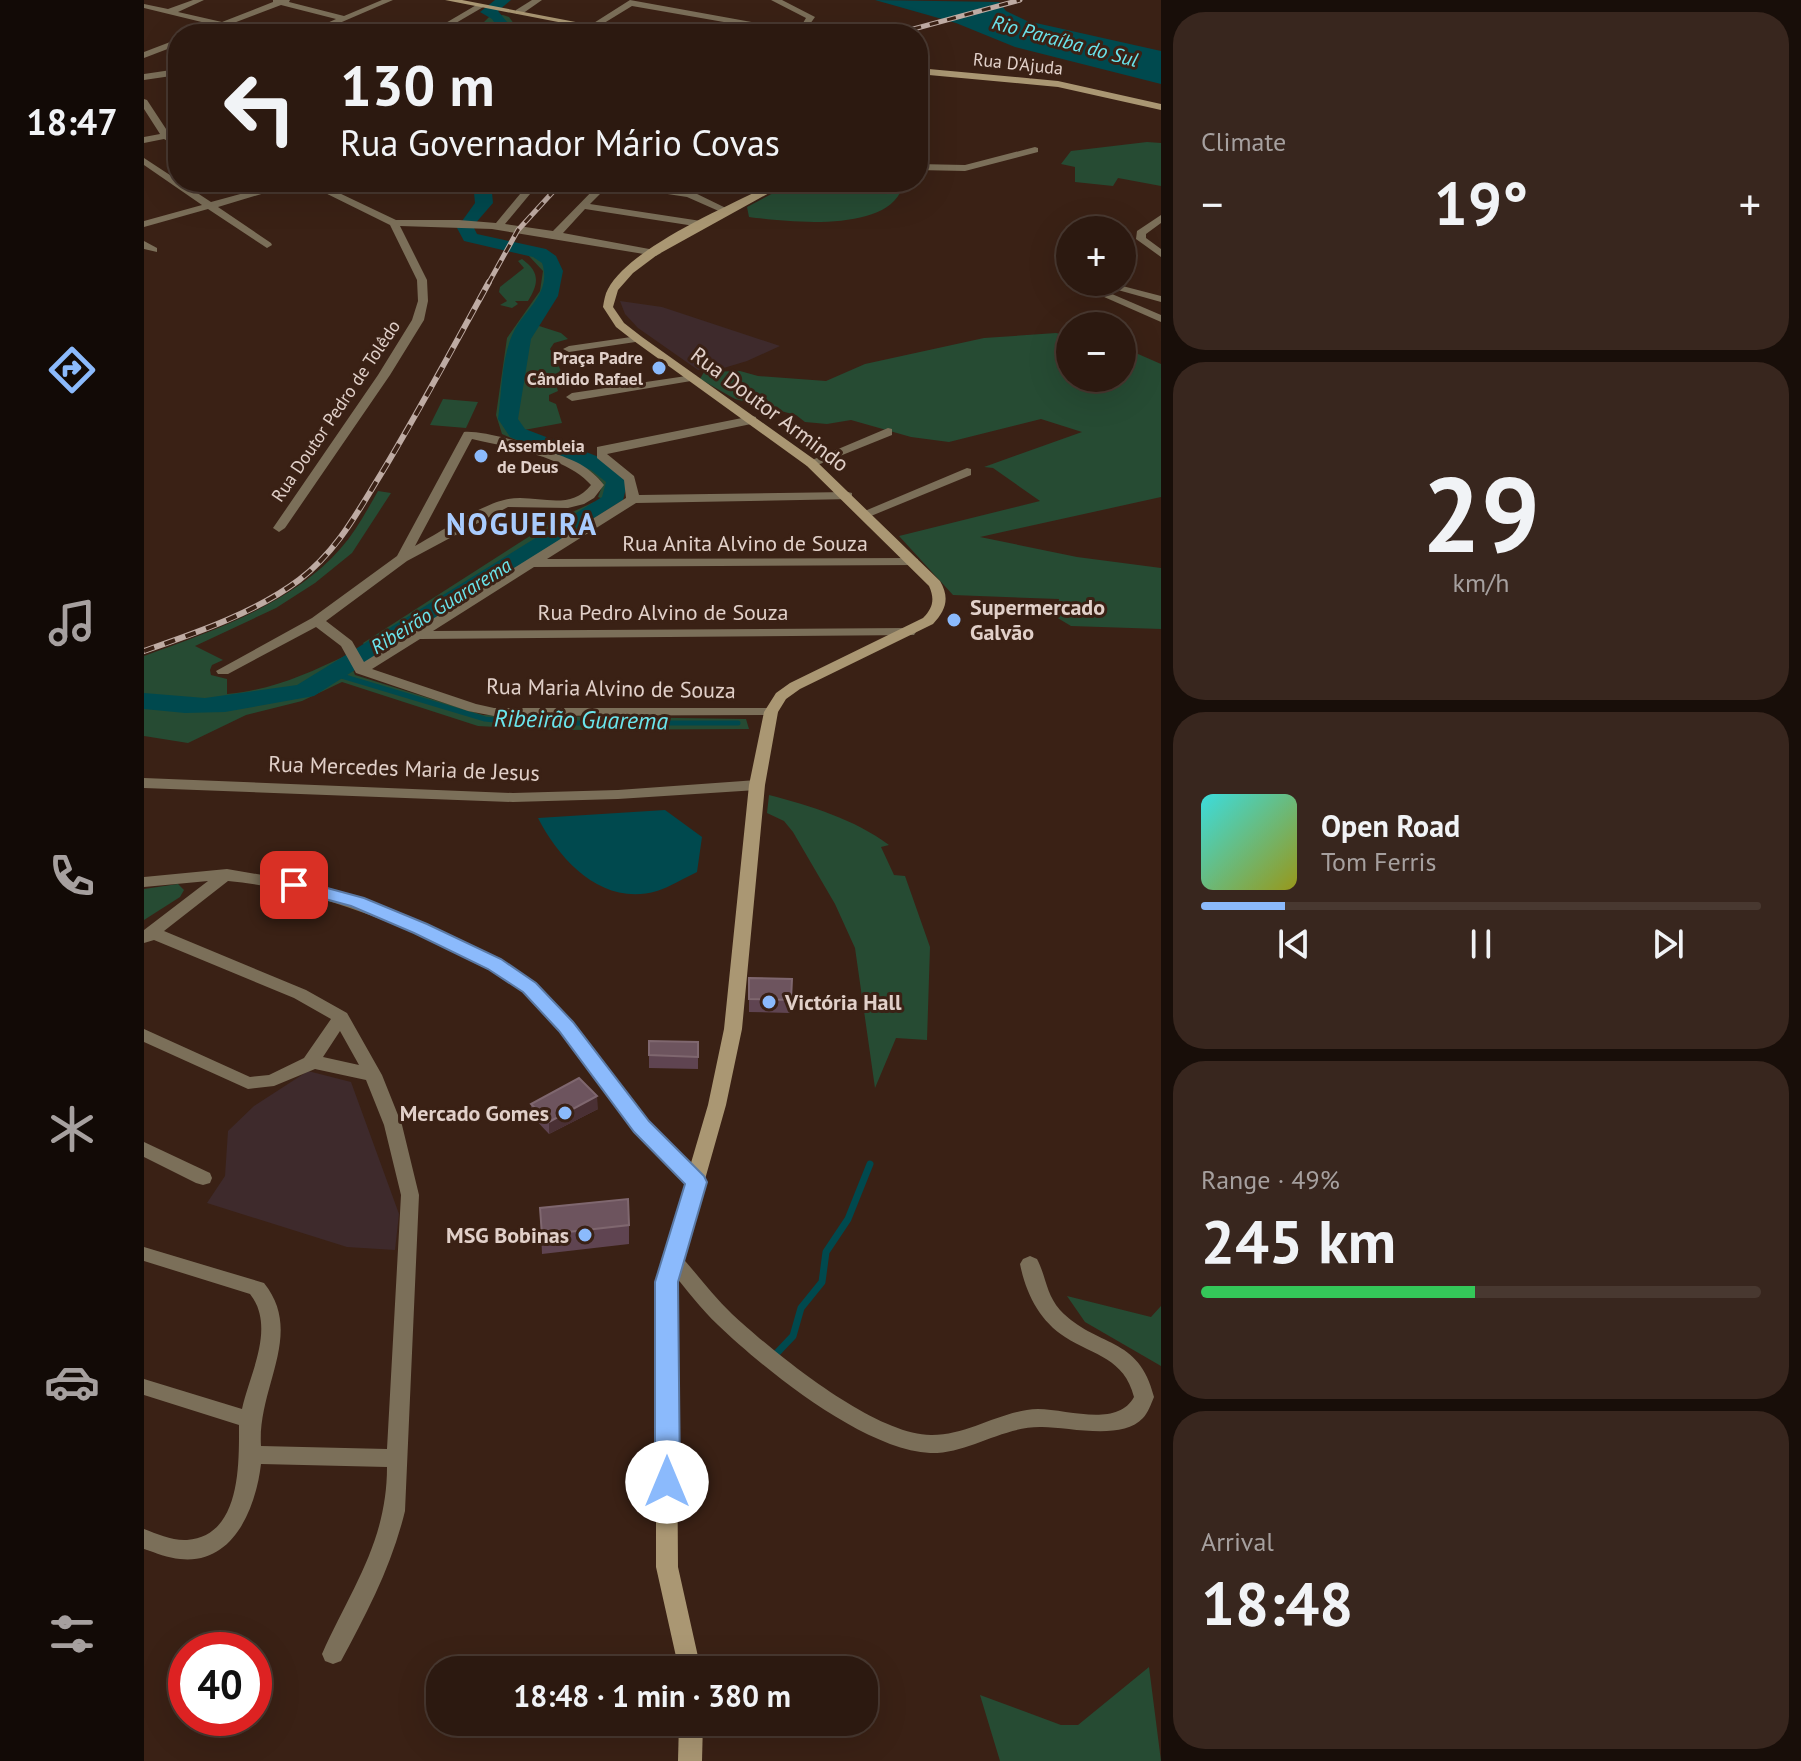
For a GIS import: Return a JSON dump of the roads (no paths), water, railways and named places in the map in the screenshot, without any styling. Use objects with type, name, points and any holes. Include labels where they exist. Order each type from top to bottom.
[{"type":"street","points":[[169,12],[200,0]]},
{"type":"street","points":[[331,24],[389,0]]},
{"type":"street","points":[[449,0],[582,24]]},
{"type":"street","points":[[519,12],[538,0]]},
{"type":"street","points":[[775,0],[811,17],[807,24]]},
{"type":"street","points":[[225,24],[279,1],[342,18]]},
{"type":"street","points":[[596,24],[634,2],[746,24]]},
{"type":"street","points":[[144,6],[219,24]]},
{"type":"street","points":[[450,24],[484,6]]},
{"type":"street","points":[[144,55],[168,46]]},
{"type":"street","name":"Rua D'Ajuda","points":[[928,72],[1058,84],[1161,107]]},
{"type":"street","points":[[144,77],[168,73]]},
{"type":"street","points":[[144,102],[149,121],[168,137]]},
{"type":"street","points":[[144,140],[168,135]]},
{"type":"street","points":[[928,167],[965,168],[1035,150]]},
{"type":"street","points":[[144,161],[168,177]]},
{"type":"street","points":[[189,192],[267,245]]},
{"type":"street","points":[[144,224],[260,192]]},
{"type":"street","points":[[329,192],[394,223],[456,224],[556,234],[656,253]]},
{"type":"street","points":[[491,227],[525,192]]},
{"type":"street","points":[[556,234],[597,192]]},
{"type":"street","points":[[678,192],[725,210]]},
{"type":"street","name":"Rua Doutor Armindo","points":[[763,192],[701,224],[620,279],[607,299],[608,307],[620,325],[638,339],[811,463],[866,513],[941,594],[937,613],[928,621],[795,686],[781,696],[771,712]]},
{"type":"street","points":[[582,206],[701,224]]},
{"type":"street","points":[[1161,218],[1146,227],[1141,239],[1161,254]]},
{"type":"street","name":"Rua Doutor Pedro de Tolêdo","points":[[279,528],[418,320],[423,301],[422,280],[394,223]]},
{"type":"street","points":[[1136,293],[1161,299]]},
{"type":"street","points":[[1108,296],[1161,319]]},
{"type":"street","points":[[569,349],[638,339]]},
{"type":"street","points":[[572,397],[693,378]]},
{"type":"street","points":[[633,499],[630,479],[601,455],[601,450],[752,420]]},
{"type":"street","points":[[811,463],[888,432]]},
{"type":"street","points":[[402,558],[468,435],[501,442],[589,474],[598,485],[590,498]]},
{"type":"street","points":[[866,513],[967,472]]},
{"type":"street","points":[[317,621],[347,644],[360,667],[417,635],[633,499],[848,496]]},
{"type":"street","points":[[223,671],[317,621],[402,558],[505,503],[561,505],[590,498],[615,508]]},
{"type":"street","name":"Rua Anita Alvino de Souza","points":[[530,563],[913,562]]},
{"type":"street","name":"Rua Pedro Alvino de Souza","points":[[417,635],[909,632]]},
{"type":"street","name":"Rua Maria Alvino de Souza","points":[[360,667],[473,708],[494,712],[771,712]]},
{"type":"street","points":[[687,1656],[667,1567],[666,1282],[717,1105],[733,1029],[757,785],[771,712]]},
{"type":"street","name":"Rua Mercedes Maria de Jesus","points":[[144,783],[239,783],[479,797],[583,796],[757,785]]},
{"type":"street","points":[[148,878],[227,874],[294,885],[358,902],[494,964],[530,988],[566,1026],[641,1127],[696,1182]]},
{"type":"street","points":[[149,936],[227,874]]},
{"type":"street","points":[[149,936],[300,994],[341,1017],[373,1075],[393,1125],[410,1195],[397,1458],[400,1485],[395,1516],[377,1573],[333,1654]]},
{"type":"street","points":[[144,1035],[248,1083],[263,1084],[279,1080],[310,1063],[341,1017]]},
{"type":"street","points":[[310,1063],[373,1075]]},
{"type":"street","points":[[144,1149],[203,1178]]},
{"type":"street","points":[[144,1254],[257,1288],[268,1297],[274,1322],[250,1420],[251,1455],[243,1506],[225,1535],[213,1543],[185,1550],[144,1539]]},
{"type":"street","points":[[673,1260],[724,1318],[785,1369],[883,1433],[909,1442],[933,1444],[1013,1421],[1038,1418],[1118,1422],[1135,1413],[1144,1397],[1137,1374],[1118,1354],[1079,1336],[1049,1313],[1033,1287],[1030,1264]]},
{"type":"street","points":[[144,1387],[250,1420]]},
{"type":"street","points":[[251,1455],[397,1458]]},
{"type":"street","points":[[690,1761],[691,1736]]},
{"type":"water","name":"Rio Paraíba do Sul","points":[[875,0],[999,2],[1006,11],[1027,21],[1161,51],[1161,84],[1015,47],[956,23]]},
{"type":"water","points":[[665,810],[702,837],[697,872],[657,891],[637,894],[601,886],[586,877],[558,850],[538,818]]},
{"type":"waterway","name":"Ribeirão Guararema","points":[[503,24],[497,16],[487,12],[504,0]]},
{"type":"waterway","name":"Ribeirão Guararema","points":[[470,221],[484,203],[483,192]]},
{"type":"waterway","name":"Ribeirão Guararema","points":[[144,701],[185,705],[225,704],[305,691],[612,500],[617,481],[599,465],[517,433],[508,419],[518,349],[524,331],[552,288],[554,274],[551,263],[539,253],[521,247],[470,237],[466,228]]},
{"type":"waterway","name":"Ribeirão Guarema","points":[[335,674],[485,719],[523,723],[738,723]]},
{"type":"waterway","points":[[775,1355],[793,1336],[801,1308],[822,1282],[826,1252],[848,1219],[870,1164]]},
{"type":"railway","points":[[928,25],[1020,0]]},
{"type":"railway","points":[[488,284],[518,230],[553,192]]},
{"type":"railway","points":[[144,651],[224,621],[264,602],[299,580],[324,557],[345,531],[381,474],[489,282]]},
{"type":"place","name":"Praça Padre Cândido Rafael","points":[[659,368]]},
{"type":"place","name":"Assembleia de Deus","points":[[481,456]]},
{"type":"place","name":"Supermercado Galvão","points":[[954,620]]},
{"type":"place","name":"Victória Hall","points":[[769,1002]]},
{"type":"place","name":"Mercado Gomes","points":[[565,1113]]},
{"type":"place","name":"MSG Bobinas","points":[[585,1235]]},
{"type":"district","name":"NOGUEIRA","points":[[522,525]]}]
